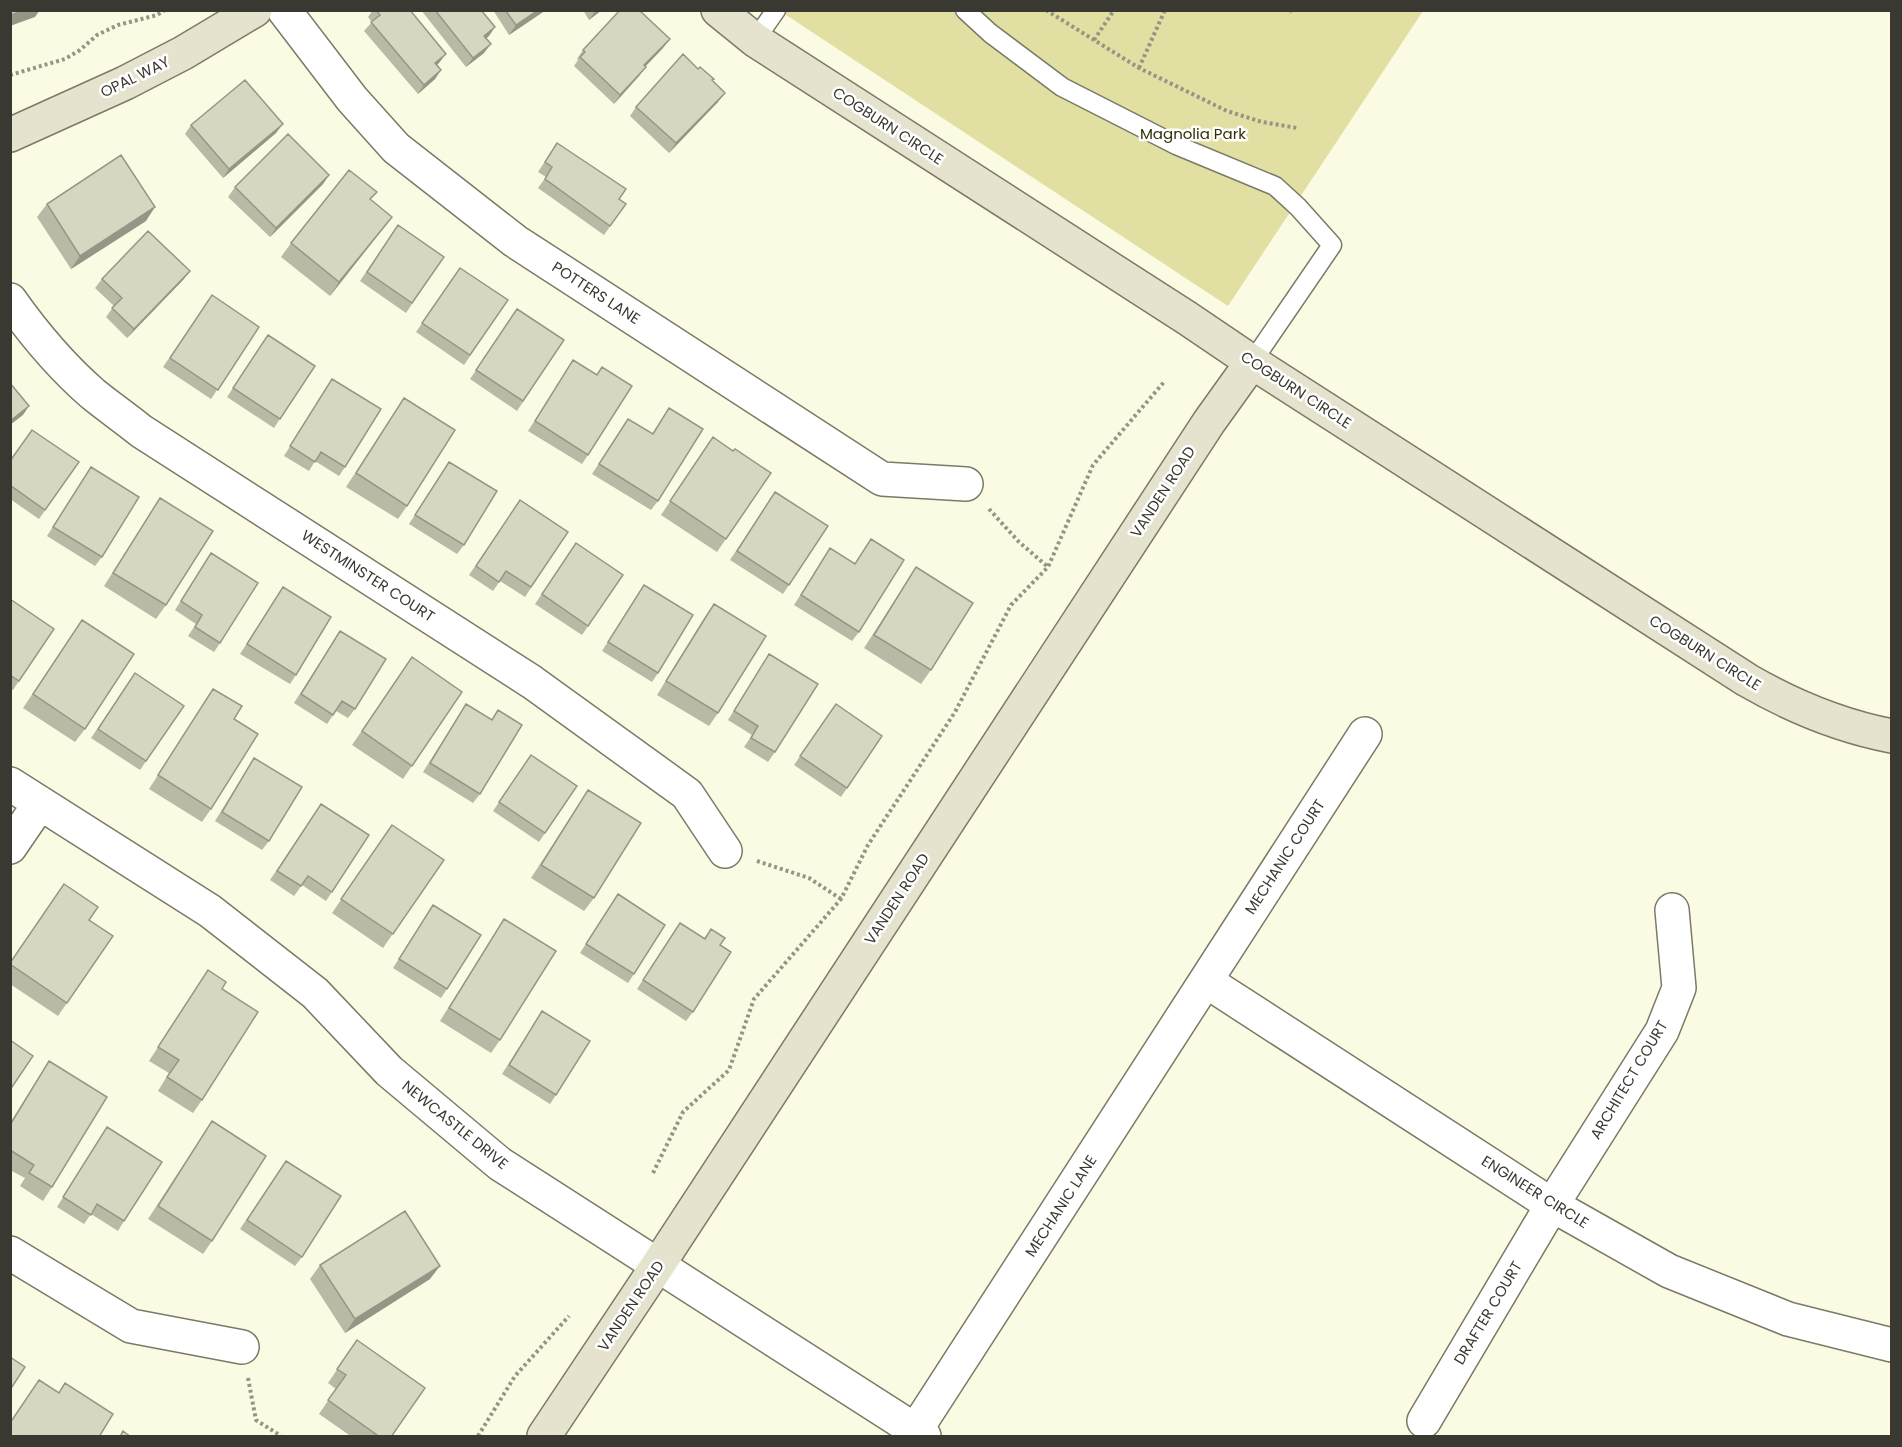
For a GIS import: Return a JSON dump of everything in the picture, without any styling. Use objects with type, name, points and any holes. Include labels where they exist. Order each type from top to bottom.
[{"type":"street","name":"OPAL WAY","points":[[10,135],[125,83],[183,53],[255,10]]},
{"type":"street","name":"POTTERS LANE","points":[[284,10],[352,99],[396,148],[515,241],[882,479],[966,484]]},
{"type":"street","name":"COGBURN CIRCLE","points":[[718,10],[755,40],[1707,655],[1776,697],[1840,723],[1892,736]]},
{"type":"street","name":"WESTMINSTER COURT","points":[[10,300],[27,323],[92,393],[141,430],[532,682],[610,738],[687,794],[724,850]]},
{"type":"street","name":"VANDEN ROAD","points":[[544,1437],[1203,432],[1252,363]]},
{"type":"street","name":"MECHANIC COURT","points":[[1206,981],[1365,734]]},
{"type":"street","name":"NEWCASTLE DRIVE","points":[[10,784],[210,911],[315,993],[389,1071],[500,1164],[919,1434]]},
{"type":"street","points":[[10,847],[40,803]]},
{"type":"street","name":"ARCHITECT COURT","points":[[1552,1205],[1662,1031],[1679,988],[1672,910]]},
{"type":"street","name":"ENGINEER CIRCLE","points":[[1206,981],[1552,1205],[1679,1275],[1788,1319],[1892,1345]]},
{"type":"street","name":"MECHANIC LANE","points":[[919,1434],[1206,981]]},
{"type":"street","name":"DRAFTER COURT","points":[[1424,1421],[1552,1205]]},
{"type":"street","points":[[10,1253],[131,1326],[242,1347]]},
{"type":"lane","points":[[755,40],[776,10]]},
{"type":"lane","points":[[964,10],[990,33],[1062,87],[1176,145],[1275,186],[1298,207],[1332,245],[1252,363]]},
{"type":"path","points":[[10,75],[65,59],[97,35],[118,25],[157,15],[165,10]]},
{"type":"path","points":[[1094,40],[1114,10]]},
{"type":"path","points":[[1139,68],[1165,10]]},
{"type":"path","points":[[1048,11],[1139,68],[1227,111],[1262,122],[1297,128]]},
{"type":"path","points":[[653,1173],[683,1112],[729,1070],[754,999],[841,899],[868,845],[955,712],[1011,605],[1048,567],[1093,465],[1164,382]]},
{"type":"path","points":[[966,484],[1019,542],[1048,567]]},
{"type":"path","points":[[724,850],[809,878],[841,899]]},
{"type":"path","points":[[478,1437],[515,1376],[569,1316]]},
{"type":"path","points":[[242,1347],[256,1420],[281,1437]]},
{"type":"green space","name":"Magnolia Park","points":[[780,11],[1423,11],[1228,306]]},
{"type":"building","points":[[10,10],[25,10],[10,15]]},
{"type":"building","points":[[376,10],[410,10],[446,54],[435,63],[441,70],[424,85],[371,22],[380,15]]},
{"type":"building","points":[[435,10],[481,10],[495,27],[484,36],[491,44],[473,58]]},
{"type":"building","points":[[505,10],[538,10],[516,25]]},
{"type":"building","points":[[620,10],[639,10],[670,39],[644,65],[646,67],[620,95],[580,57],[585,52],[583,50]]},
{"type":"building","points":[[683,54],[698,69],[700,67],[714,79],[712,80],[725,93],[676,143],[636,107]]},
{"type":"building","points":[[245,80],[283,124],[229,169],[191,125]]},
{"type":"building","points":[[288,134],[329,175],[276,228],[235,187]]},
{"type":"building","points":[[557,143],[626,189],[619,199],[626,204],[610,226],[545,179],[552,167],[545,162]]},
{"type":"building","points":[[121,155],[155,207],[80,256],[47,204]]},
{"type":"building","points":[[349,170],[377,192],[370,199],[392,217],[339,282],[291,243]]},
{"type":"building","points":[[398,225],[444,257],[412,303],[367,272]]},
{"type":"building","points":[[148,231],[190,271],[134,329],[112,308],[122,298],[102,279]]},
{"type":"building","points":[[460,268],[508,300],[470,355],[422,323]]},
{"type":"building","points":[[212,295],[259,327],[218,390],[170,358]]},
{"type":"building","points":[[517,309],[564,340],[523,401],[476,370]]},
{"type":"building","points":[[268,335],[315,366],[280,419],[233,388]]},
{"type":"building","points":[[573,360],[597,375],[602,367],[632,386],[588,455],[535,421]]},
{"type":"building","points":[[332,379],[381,409],[345,467],[321,452],[315,462],[290,446]]},
{"type":"building","points":[[10,383],[29,406],[10,421]]},
{"type":"building","points":[[404,398],[455,430],[407,506],[356,473]]},
{"type":"building","points":[[669,408],[703,429],[658,501],[599,464],[628,419],[653,434]]},
{"type":"building","points":[[32,430],[79,462],[45,510],[10,485],[10,461]]},
{"type":"building","points":[[713,437],[771,473],[726,539],[670,501]]},
{"type":"building","points":[[449,462],[497,491],[464,545],[415,515]]},
{"type":"building","points":[[91,467],[139,497],[102,557],[53,527]]},
{"type":"building","points":[[775,492],[828,526],[789,585],[737,551]]},
{"type":"building","points":[[160,498],[213,531],[166,605],[113,573]]},
{"type":"building","points":[[520,500],[568,532],[531,587],[506,571],[499,582],[476,566]]},
{"type":"building","points":[[871,539],[904,560],[859,632],[801,595],[830,548],[855,564]]},
{"type":"building","points":[[576,543],[623,575],[588,626],[542,594]]},
{"type":"building","points":[[211,553],[258,583],[220,643],[195,627],[202,615],[181,601]]},
{"type":"building","points":[[916,567],[973,603],[931,670],[874,635]]},
{"type":"building","points":[[644,585],[693,615],[658,673],[608,642]]},
{"type":"building","points":[[283,587],[331,617],[296,675],[247,644]]},
{"type":"building","points":[[10,599],[54,629],[19,681],[10,675]]},
{"type":"building","points":[[714,604],[766,636],[718,713],[666,681]]},
{"type":"building","points":[[82,620],[134,654],[85,729],[33,694]]},
{"type":"building","points":[[340,631],[386,659],[355,709],[342,701],[333,715],[301,694]]},
{"type":"building","points":[[769,654],[818,684],[775,752],[751,738],[758,726],[734,711]]},
{"type":"building","points":[[412,657],[462,692],[412,766],[362,731]]},
{"type":"building","points":[[135,673],[184,706],[146,761],[98,729]]},
{"type":"building","points":[[213,689],[242,706],[234,719],[258,734],[211,809],[158,775]]},
{"type":"building","points":[[466,704],[492,720],[498,710],[522,725],[480,794],[430,763]]},
{"type":"building","points":[[836,704],[882,736],[847,788],[800,756]]},
{"type":"building","points":[[531,755],[577,786],[545,833],[499,802]]},
{"type":"building","points":[[254,758],[302,787],[269,841],[222,812]]},
{"type":"building","points":[[588,790],[641,823],[594,898],[541,865]]},
{"type":"building","points":[[321,804],[369,835],[332,892],[308,876],[301,886],[277,871]]},
{"type":"building","points":[[392,825],[444,860],[393,934],[341,899]]},
{"type":"building","points":[[64,884],[98,907],[89,920],[113,936],[67,1003],[10,964]]},
{"type":"building","points":[[618,894],[665,925],[634,974],[586,944]]},
{"type":"building","points":[[433,905],[481,935],[447,989],[399,959]]},
{"type":"building","points":[[504,919],[556,951],[500,1040],[449,1008]]},
{"type":"building","points":[[680,923],[705,939],[711,929],[725,938],[720,945],[731,952],[693,1012],[643,980]]},
{"type":"building","points":[[208,970],[226,982],[222,989],[258,1012],[202,1100],[167,1077],[179,1060],[158,1047]]},
{"type":"building","points":[[542,1011],[590,1041],[556,1095],[509,1065]]},
{"type":"building","points":[[10,1040],[33,1056],[10,1090]]},
{"type":"building","points":[[49,1061],[107,1097],[52,1187],[29,1173],[34,1165],[10,1150],[10,1125]]},
{"type":"building","points":[[212,1121],[266,1156],[212,1241],[158,1206]]},
{"type":"building","points":[[107,1127],[162,1162],[124,1221],[97,1204],[91,1215],[63,1197]]},
{"type":"building","points":[[286,1161],[341,1196],[302,1257],[247,1220]]},
{"type":"building","points":[[405,1211],[440,1266],[355,1319],[320,1265]]},
{"type":"building","points":[[357,1340],[425,1388],[391,1437],[380,1437],[328,1400],[346,1375],[337,1369]]},
{"type":"building","points":[[10,1357],[25,1367],[10,1390]]},
{"type":"building","points":[[39,1380],[59,1393],[65,1383],[113,1414],[99,1437],[10,1437],[10,1423]]},
{"type":"building","points":[[123,1431],[131,1437],[120,1437]]}]
